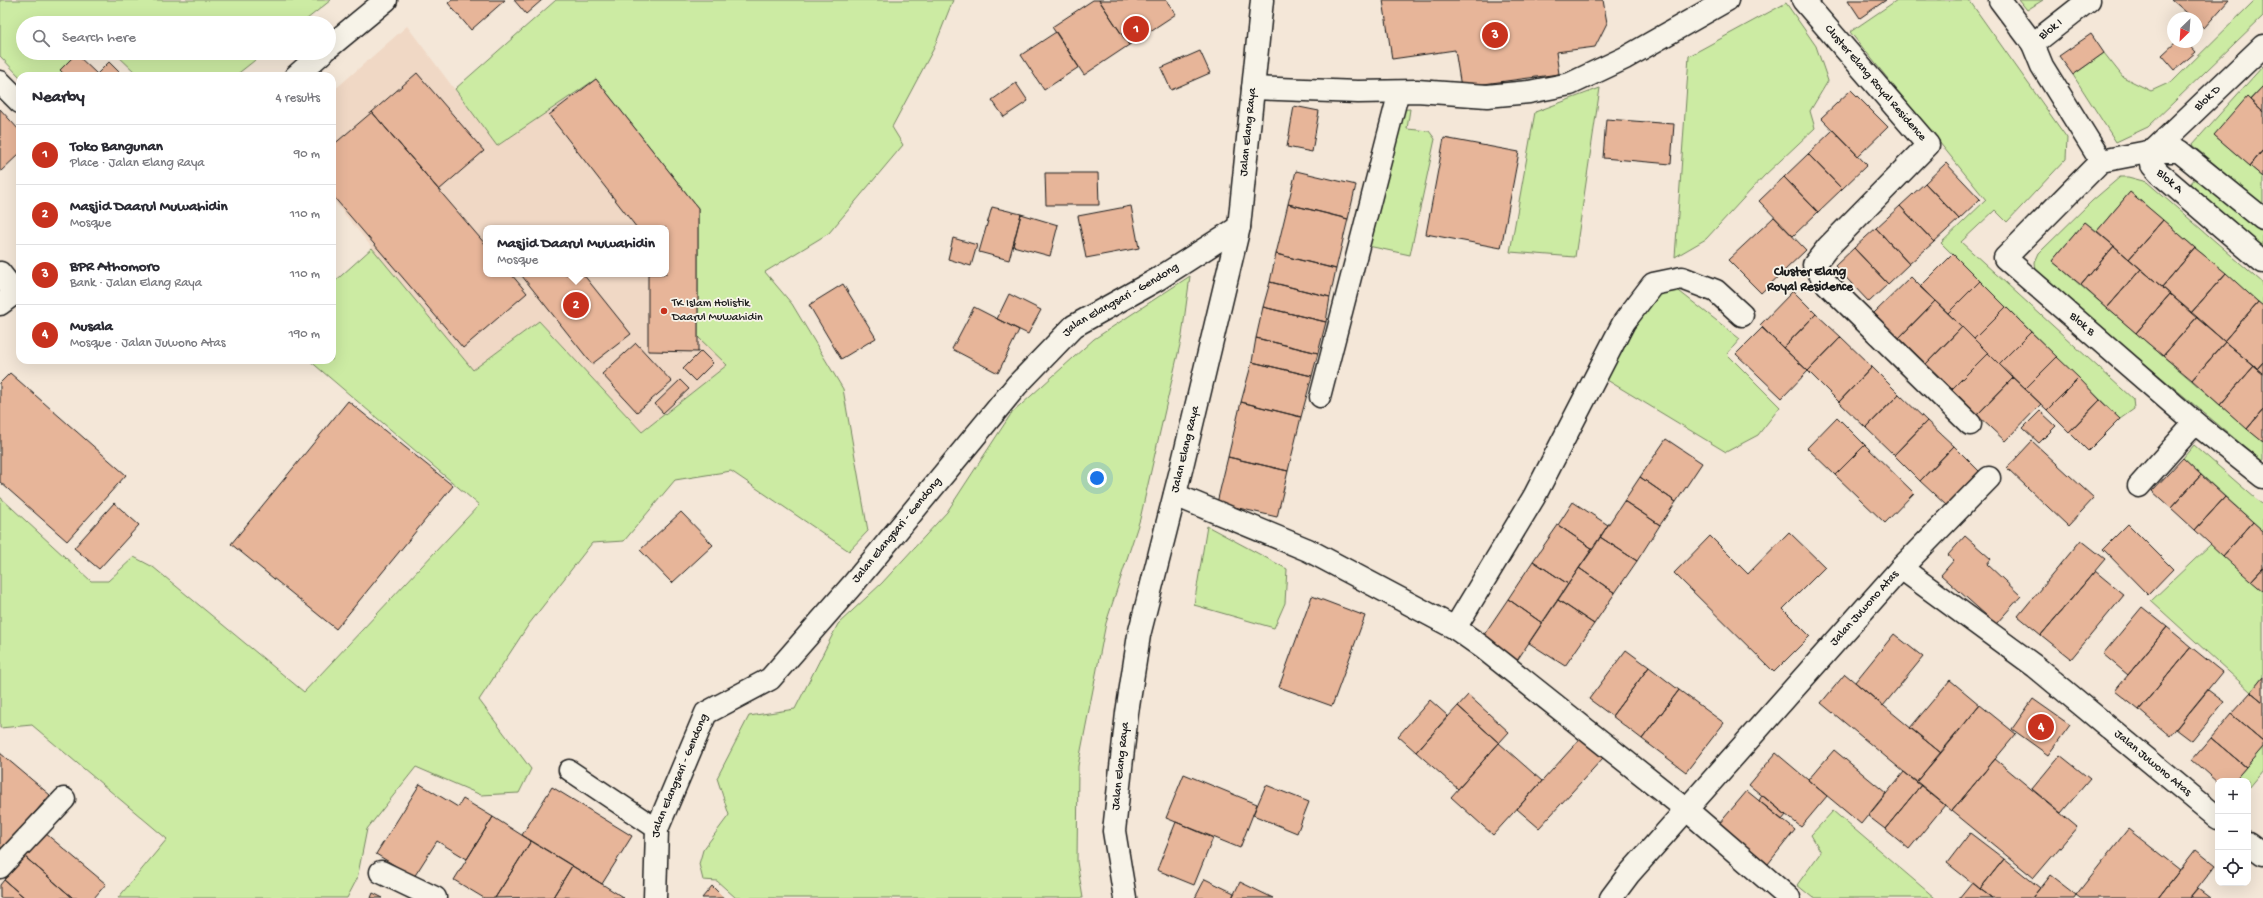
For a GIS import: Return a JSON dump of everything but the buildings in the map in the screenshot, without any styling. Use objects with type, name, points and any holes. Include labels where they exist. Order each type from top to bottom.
[{"type":"street","points":[[336,41],[386,0]]},
{"type":"street","name":"Jalan Elang Raya","points":[[1125,898],[1114,831],[1127,713],[1139,635],[1175,495],[1239,227],[1262,0]]},
{"type":"street","points":[[1253,88],[1358,92],[1400,91],[1487,96],[1529,92],[1570,84],[1625,58],[1727,0]]},
{"type":"street","name":"Cluster Elang Royal Residence","points":[[1803,0],[1928,145],[1828,247],[1814,265],[1827,284],[1970,424]]},
{"type":"street","points":[[2000,0],[2033,44],[2042,66],[2101,161],[2153,151]]},
{"type":"street","name":"Blok I","points":[[2033,44],[2089,0]]},
{"type":"street","name":"Blok D","points":[[2153,151],[2263,46]]},
{"type":"street","points":[[301,72],[314,60]]},
{"type":"street","points":[[0,82],[16,98]]},
{"type":"street","name":"Blok A","points":[[2263,219],[2179,150],[2153,151],[2152,165],[2263,262]]},
{"type":"street","name":"Blok B","points":[[2101,161],[2005,258],[2195,422],[2263,477]]},
{"type":"street","name":"Jalan Elangsari - Gendong","points":[[655,898],[657,829],[706,713],[770,679],[854,583],[1016,385],[1074,326],[1158,279],[1239,227]]},
{"type":"street","points":[[0,273],[12,295]]},
{"type":"street","points":[[1455,628],[1534,497],[1624,322],[1653,284],[1682,278],[1716,291],[1742,315]]},
{"type":"street","points":[[2139,486],[2195,422]]},
{"type":"street","points":[[1900,568],[1989,478]]},
{"type":"street","points":[[1175,495],[1308,550],[1455,628],[1482,647],[1688,810],[1789,898]]},
{"type":"street","name":"Jalan Juwono Atas","points":[[1611,898],[1629,874],[1688,810],[1900,568],[2036,666],[2215,815]]},
{"type":"street","points":[[0,867],[64,799]]},
{"type":"street","points":[[2251,845],[2263,854]]},
{"type":"street","points":[[381,872],[434,898]]},
{"type":"lane","points":[[1320,397],[1400,91]]},
{"type":"lane","points":[[569,770],[657,829]]},
{"type":"shaded area","points":[[407,26],[497,146],[596,79],[698,208],[727,365],[642,432],[539,321],[473,370],[336,204],[336,88]]},
{"type":"green space","points":[[0,0],[331,0],[311,16],[16,16],[16,60],[70,60],[63,72],[16,73],[0,56]]},
{"type":"green space","points":[[556,0],[953,0],[934,48],[892,127],[903,145],[829,233],[765,272],[792,304],[843,389],[868,531],[849,551],[731,471],[675,480],[624,541],[592,543],[529,624],[479,700],[531,769],[519,793],[481,795],[416,767],[367,829],[357,879],[347,898],[118,898],[167,839],[32,725],[0,728],[0,497],[91,581],[108,581],[134,557],[153,567],[304,692],[479,505],[314,364],[336,364],[336,280],[372,248],[473,370],[539,321],[642,432],[727,365],[698,337],[698,208],[596,79],[497,146],[455,89]]},
{"type":"green space","points":[[1897,0],[1969,0],[2067,138],[2066,159],[2007,222],[1995,210],[1961,242],[2133,399],[2134,409],[2120,419],[1941,243],[1986,200],[1850,32]]},
{"type":"green space","points":[[2019,0],[2043,0],[2027,10]]},
{"type":"green space","points":[[2255,0],[2263,0],[2263,16],[2148,127],[2116,142],[2073,75],[2104,53],[2123,77],[2151,91],[2173,81]]},
{"type":"green space","points":[[1786,3],[1816,46],[1828,81],[1810,111],[1815,128],[1764,176],[1706,239],[1675,257],[1689,56]]},
{"type":"green space","points":[[122,60],[255,60],[240,72],[135,72]]},
{"type":"green space","points":[[2263,66],[2263,86],[2214,135],[2263,177],[2263,205],[2192,145]]},
{"type":"green space","points":[[1600,88],[1575,257],[1510,252],[1535,112]]},
{"type":"green space","points":[[1410,109],[1407,129],[1429,131],[1435,139],[1410,255],[1359,244],[1393,110]]},
{"type":"green space","points":[[2199,174],[2263,228],[2263,247],[2189,185]]},
{"type":"green space","points":[[2120,177],[2128,177],[2147,182],[2263,283],[2263,306],[2130,192],[2097,231],[2085,222],[2052,261],[2263,442],[2263,462],[2036,273],[2035,262],[2039,253],[2092,201]]},
{"type":"green space","points":[[1190,276],[1182,336],[1140,519],[1106,623],[1078,766],[1077,862],[1083,898],[736,898],[717,881],[703,880],[699,864],[703,850],[729,815],[717,778],[749,716],[795,709],[838,624],[882,583],[947,512],[1011,414],[1094,339]]},
{"type":"green space","points":[[1675,288],[1740,339],[1727,354],[1780,407],[1758,435],[1726,452],[1607,380],[1638,309],[1652,292]]},
{"type":"green space","points":[[2194,445],[2263,505],[2263,531],[2183,458]]},
{"type":"green space","points":[[1207,526],[1287,569],[1285,603],[1274,628],[1194,605]]},
{"type":"green space","points":[[2211,544],[2263,591],[2263,677],[2251,692],[2151,601]]},
{"type":"green space","points":[[2263,747],[2263,770],[2251,784],[2251,778],[2237,778]]},
{"type":"green space","points":[[1833,811],[1935,898],[1813,898],[1797,885],[1821,852],[1811,835]]},
{"type":"place","name":"Toko Bangunan","points":[[1136,29]]},
{"type":"place","name":"BPR Athomoro","points":[[1495,35]]},
{"type":"place","name":"Masjid Daarul Muwahidin","points":[[576,305]]},
{"type":"place","name":"TK Islam Holistik Daarul Muwahidin","points":[[664,311]]},
{"type":"place","name":"Musala","points":[[2041,727]]},
{"type":"district","name":"Cluster Elang Royal Residence","points":[[1810,280]]}]
